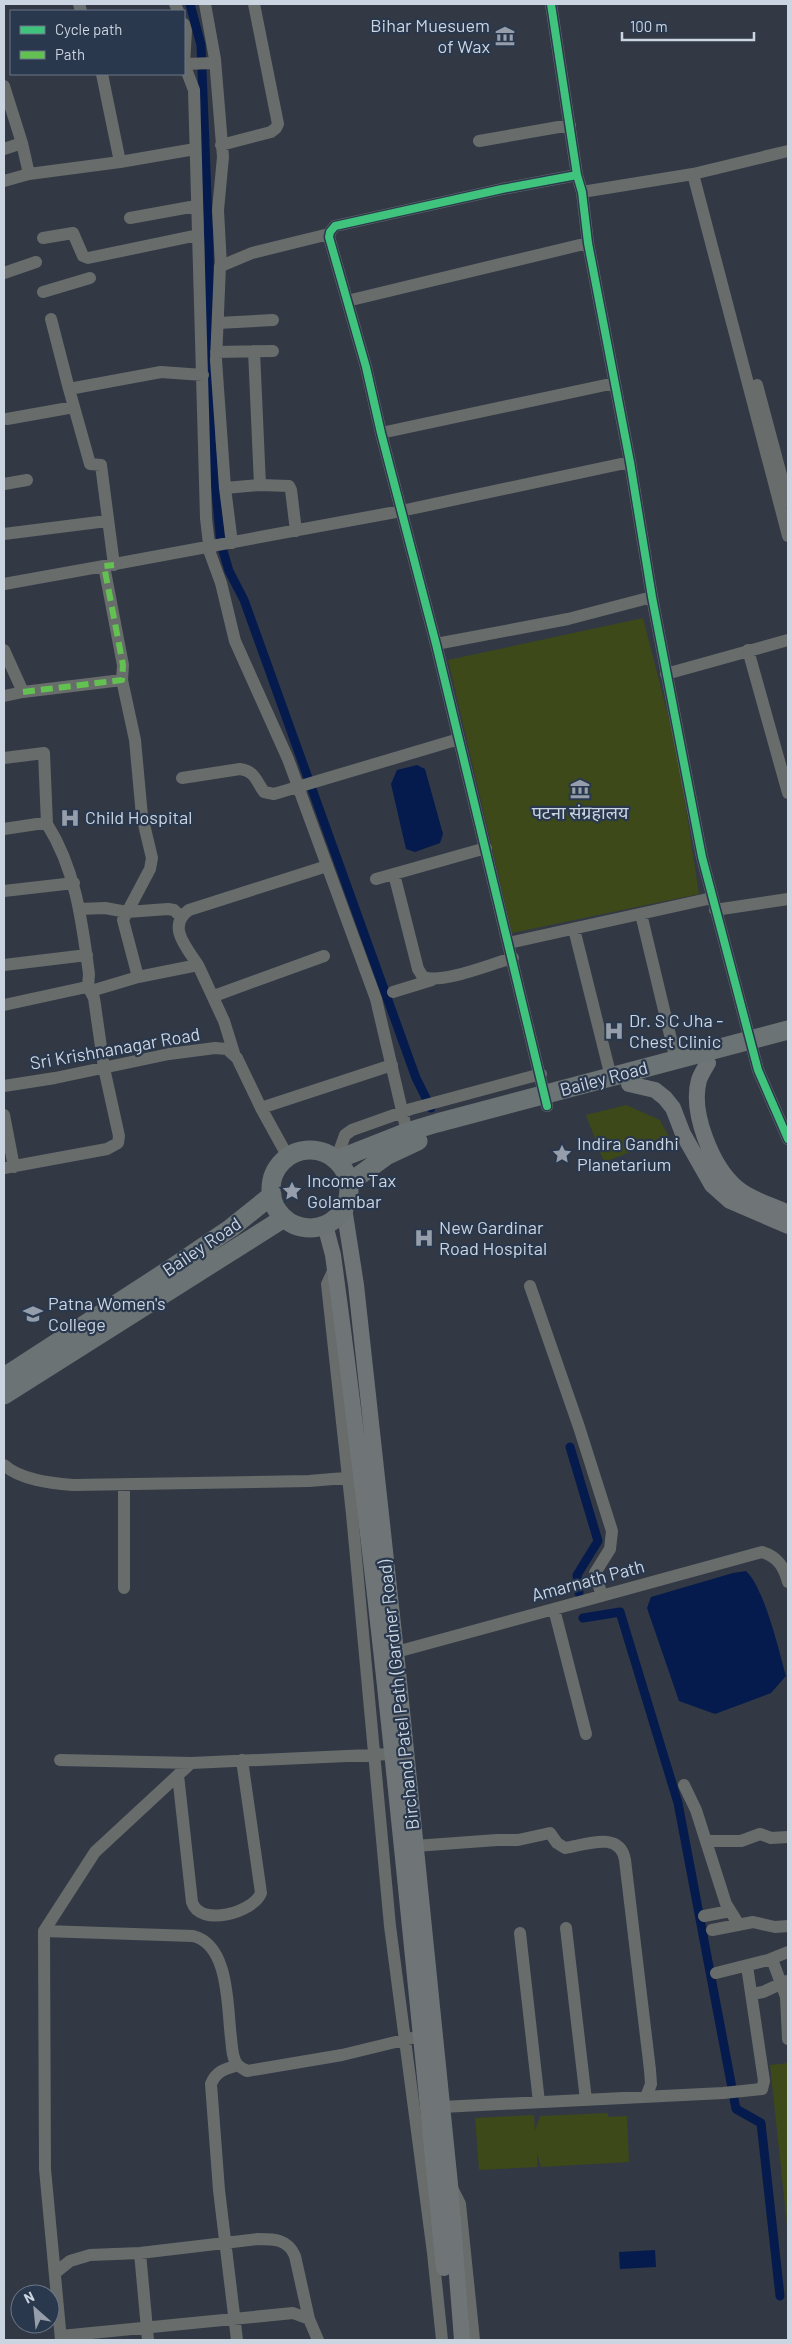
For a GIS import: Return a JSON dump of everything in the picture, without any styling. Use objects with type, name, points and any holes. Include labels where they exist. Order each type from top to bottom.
[{"type":"highway","name":"Bailey Road","points":[[336,1160],[407,1132],[546,1100],[629,1084],[708,1063],[788,1030]]},
{"type":"highway","name":"Bailey Road","points":[[349,1182],[386,1156],[411,1143],[611,1077],[676,1060],[751,1046],[788,1042]]},
{"type":"highway","points":[[313,1150],[329,1155],[336,1160],[342,1166],[349,1182],[349,1191],[344,1208],[332,1221],[325,1225],[308,1228],[291,1223],[284,1218],[278,1211],[272,1195],[271,1186],[276,1170],[288,1157],[296,1153],[313,1150]]},
{"type":"highway","name":"Bailey Road","points":[[4,1377],[182,1261],[246,1217],[272,1195]]},
{"type":"highway","points":[[4,1395],[284,1218]]},
{"type":"main road","points":[[708,1063],[699,1079],[696,1110],[715,1160],[724,1176],[738,1190],[788,1213]]},
{"type":"main road","points":[[629,1084],[655,1090],[665,1098],[673,1108],[683,1134],[712,1185],[730,1201],[788,1226]]},
{"type":"main road","name":"Birchand Patel Path (Gardner Road)","points":[[344,1208],[356,1285],[362,1477]]},
{"type":"main road","name":"Birchand Patel Path (Gardner Road)","points":[[325,1225],[334,1266],[415,1846],[450,2184],[448,2247]]},
{"type":"main road","name":"Birchand Patel Path (Gardner Road)","points":[[389,1654],[391,1754],[412,2038],[448,2247]]},
{"type":"main road","points":[[448,2247],[451,2340]]},
{"type":"main road","points":[[448,2247],[462,2340]]},
{"type":"street","points":[[205,4],[210,63],[223,157],[211,267],[203,375],[206,518],[211,547],[235,640],[301,788],[327,866],[376,998],[392,1065],[407,1110],[407,1132]]},
{"type":"street","points":[[221,145],[270,132],[277,126],[254,4]]},
{"type":"street","points":[[551,4],[577,176],[582,192],[588,243],[630,462],[666,674],[702,857],[758,1070],[788,1139]]},
{"type":"street","points":[[185,28],[187,64],[194,90],[198,235],[211,267],[218,323],[216,352],[230,544]]},
{"type":"street","points":[[187,64],[210,63]]},
{"type":"street","points":[[102,75],[120,162]]},
{"type":"street","points":[[4,86],[8,118],[22,143],[29,174]]},
{"type":"street","points":[[480,141],[570,125]]},
{"type":"street","points":[[4,148],[22,143]]},
{"type":"street","points":[[4,181],[29,174],[120,162],[195,149]]},
{"type":"street","points":[[582,192],[697,173],[788,150]]},
{"type":"street","points":[[697,173],[788,536]]},
{"type":"street","points":[[546,1100],[436,644],[381,433],[366,367],[329,234],[332,228],[336,226],[502,189],[577,176]]},
{"type":"street","points":[[130,218],[196,206]]},
{"type":"street","points":[[43,238],[73,233],[83,256],[88,258],[198,235]]},
{"type":"street","points":[[211,267],[252,253],[329,234]]},
{"type":"street","points":[[347,301],[588,243]]},
{"type":"street","points":[[4,273],[36,262]]},
{"type":"street","points":[[44,292],[90,278]]},
{"type":"street","points":[[730,300],[788,501]]},
{"type":"street","points":[[51,319],[90,464],[101,465],[108,521],[109,566],[123,665],[122,680],[135,740],[142,816],[152,858],[150,869],[127,912],[124,924],[138,977]]},
{"type":"street","points":[[218,323],[273,320]]},
{"type":"street","points":[[216,352],[273,350]]},
{"type":"street","points":[[254,351],[260,485]]},
{"type":"street","points":[[69,389],[161,372],[203,375]]},
{"type":"street","points":[[381,433],[615,383]]},
{"type":"street","points":[[7,419],[74,407]]},
{"type":"street","points":[[4,584],[230,544],[401,511],[630,462]]},
{"type":"street","points":[[4,484],[27,480]]},
{"type":"street","points":[[225,488],[260,485],[286,486],[290,488],[296,531]]},
{"type":"street","points":[[4,534],[108,521]]},
{"type":"street","points":[[436,644],[568,619],[652,597]]},
{"type":"street","points":[[666,674],[788,640]]},
{"type":"street","points":[[748,650],[788,793]]},
{"type":"street","points":[[4,651],[24,692]]},
{"type":"street","points":[[4,696],[122,680]]},
{"type":"street","points":[[182,778],[240,769],[253,773],[260,786],[269,795],[301,788],[459,739]]},
{"type":"street","points":[[4,758],[44,753],[47,824],[64,857],[74,883],[87,955],[89,989],[94,998],[104,1068],[118,1126],[118,1143],[107,1150],[9,1168],[4,1115]]},
{"type":"street","points":[[4,829],[47,824]]},
{"type":"street","points":[[376,879],[486,848]]},
{"type":"street","points":[[288,1157],[234,1053],[214,996],[178,932],[178,924],[180,916],[189,910],[327,866]]},
{"type":"street","points":[[394,874],[418,969],[423,977],[432,980]]},
{"type":"street","points":[[4,892],[74,883]]},
{"type":"street","points":[[509,943],[641,914],[714,904],[788,899]]},
{"type":"street","points":[[79,909],[105,908],[127,912],[168,908],[174,910],[180,916]]},
{"type":"street","points":[[641,914],[676,1060]]},
{"type":"street","points":[[574,929],[611,1077]]},
{"type":"street","points":[[4,965],[87,955]]},
{"type":"street","points":[[214,996],[324,956]]},
{"type":"street","points":[[393,992],[513,958]]},
{"type":"street","points":[[4,1005],[198,965]]},
{"type":"street","name":"Sri Krishnanagar Road","points":[[4,1086],[104,1068],[150,1057],[191,1051],[222,1048],[234,1053]]},
{"type":"street","points":[[261,1108],[392,1065]]},
{"type":"street","points":[[336,1160],[345,1135],[352,1130],[407,1110],[541,1074]]},
{"type":"street","points":[[530,1286],[579,1427],[612,1531],[610,1549],[595,1573],[602,1596]]},
{"type":"street","points":[[4,1465],[9,1470],[48,1483],[73,1485],[309,1481],[362,1477],[373,1754],[390,1926],[412,2038],[442,2340]]},
{"type":"street","points":[[124,1485],[124,1588]]},
{"type":"street","name":"Amarnath Path","points":[[389,1654],[762,1552],[771,1555],[779,1561],[788,1582]]},
{"type":"street","points":[[554,1609],[586,1734]]},
{"type":"street","points":[[60,1760],[191,1763],[391,1754]]},
{"type":"street","points":[[178,1775],[192,1902],[194,1909],[200,1914],[209,1917],[218,1916],[254,1904],[261,1893],[242,1760]]},
{"type":"street","points":[[191,1763],[95,1852],[44,1931],[45,2169],[61,2338],[147,2327],[293,2313],[310,2319]]},
{"type":"street","points":[[684,1785],[696,1810],[714,1870],[730,1911],[737,1918],[739,1925]]},
{"type":"street","points":[[415,1846],[518,1840],[550,1833],[557,1843],[564,1848],[606,1842],[614,1843],[622,1848],[650,2070],[651,2084],[646,2097]]},
{"type":"street","points":[[706,1840],[742,1841],[764,1834],[771,1838],[788,1837]]},
{"type":"street","points":[[704,1916],[730,1911]]},
{"type":"street","points":[[712,1930],[753,1922],[775,1927],[788,1926]]},
{"type":"street","points":[[566,1928],[586,2100]]},
{"type":"street","points":[[44,1931],[193,1936],[203,1938],[212,1948],[220,1964],[227,1996],[232,2046],[238,2065],[247,2070],[342,2054],[412,2038]]},
{"type":"street","points":[[520,1933],[539,2102]]},
{"type":"street","points":[[716,1973],[772,1959],[788,1952]]},
{"type":"street","points":[[772,1959],[785,1983],[788,2038]]},
{"type":"street","points":[[442,2107],[723,2094],[737,2090],[762,2089],[764,2081],[747,1966]]},
{"type":"street","points":[[752,1994],[763,1992],[785,1983]]},
{"type":"street","points":[[236,2340],[226,2241],[218,2190],[211,2084],[214,2076],[224,2069],[238,2065]]},
{"type":"street","points":[[450,2184],[460,2204],[474,2340]]},
{"type":"street","points":[[55,2273],[70,2261],[90,2255],[140,2253],[226,2241],[272,2239],[286,2242],[292,2248],[295,2256],[310,2319],[318,2340]]},
{"type":"street","points":[[140,2253],[148,2340]]},
{"type":"green space","points":[[643,618],[677,750],[699,894],[512,933],[448,660]]},
{"type":"green space","points":[[626,1105],[660,1120],[669,1137],[604,1162],[586,1115]]},
{"type":"green space","points":[[788,2063],[788,2265],[787,2225],[770,2065]]},
{"type":"green space","points":[[608,2113],[608,2117],[627,2116],[629,2162],[541,2167],[537,2153],[537,2167],[479,2170],[475,2118],[534,2115],[535,2131],[540,2116]]},
{"type":"water","points":[[417,765],[425,769],[443,834],[440,843],[415,852],[406,849],[391,784],[397,770]]},
{"type":"water","points":[[746,1571],[753,1579],[765,1605],[786,1676],[771,1693],[715,1714],[679,1701],[647,1608],[651,1597],[733,1573]]},
{"type":"water","points":[[655,2250],[656,2267],[620,2269],[619,2252]]},
{"type":"waterway","points":[[190,4],[201,45],[209,246],[211,440],[221,544],[229,571],[244,600],[416,1078],[431,1108]]},
{"type":"waterway","points":[[570,1447],[598,1541],[577,1575],[579,1593]]},
{"type":"waterway","points":[[583,1618],[620,1612],[678,1803],[736,2109],[761,2123],[780,2296]]},
{"type":"marked path","points":[[23,692],[122,680],[123,665],[104,566],[114,565]]},
{"type":"cycle path","points":[[551,4],[577,175],[582,192],[588,243],[630,462],[652,597],[702,857],[758,1070],[788,1139]]},
{"type":"cycle path","points":[[547,1106],[436,644],[381,433],[366,367],[329,237],[330,232],[335,226],[502,189],[577,175]]},
{"type":"place","name":"Bihar Muesuem of Wax","points":[[505,36]]},
{"type":"place","name":"पटना संग्रहालय","points":[[580,789]]},
{"type":"place","name":"Child Hospital","points":[[70,818]]},
{"type":"place","name":"Dr. S C Jha - Chest Clinic","points":[[614,1031]]},
{"type":"place","name":"Indira Gandhi Planetarium","points":[[562,1154]]},
{"type":"place","name":"Income Tax Golambar","points":[[292,1191]]},
{"type":"place","name":"New Gardinar Road Hospital","points":[[424,1238]]},
{"type":"place","name":"Patna Women's College","points":[[33,1314]]}]
